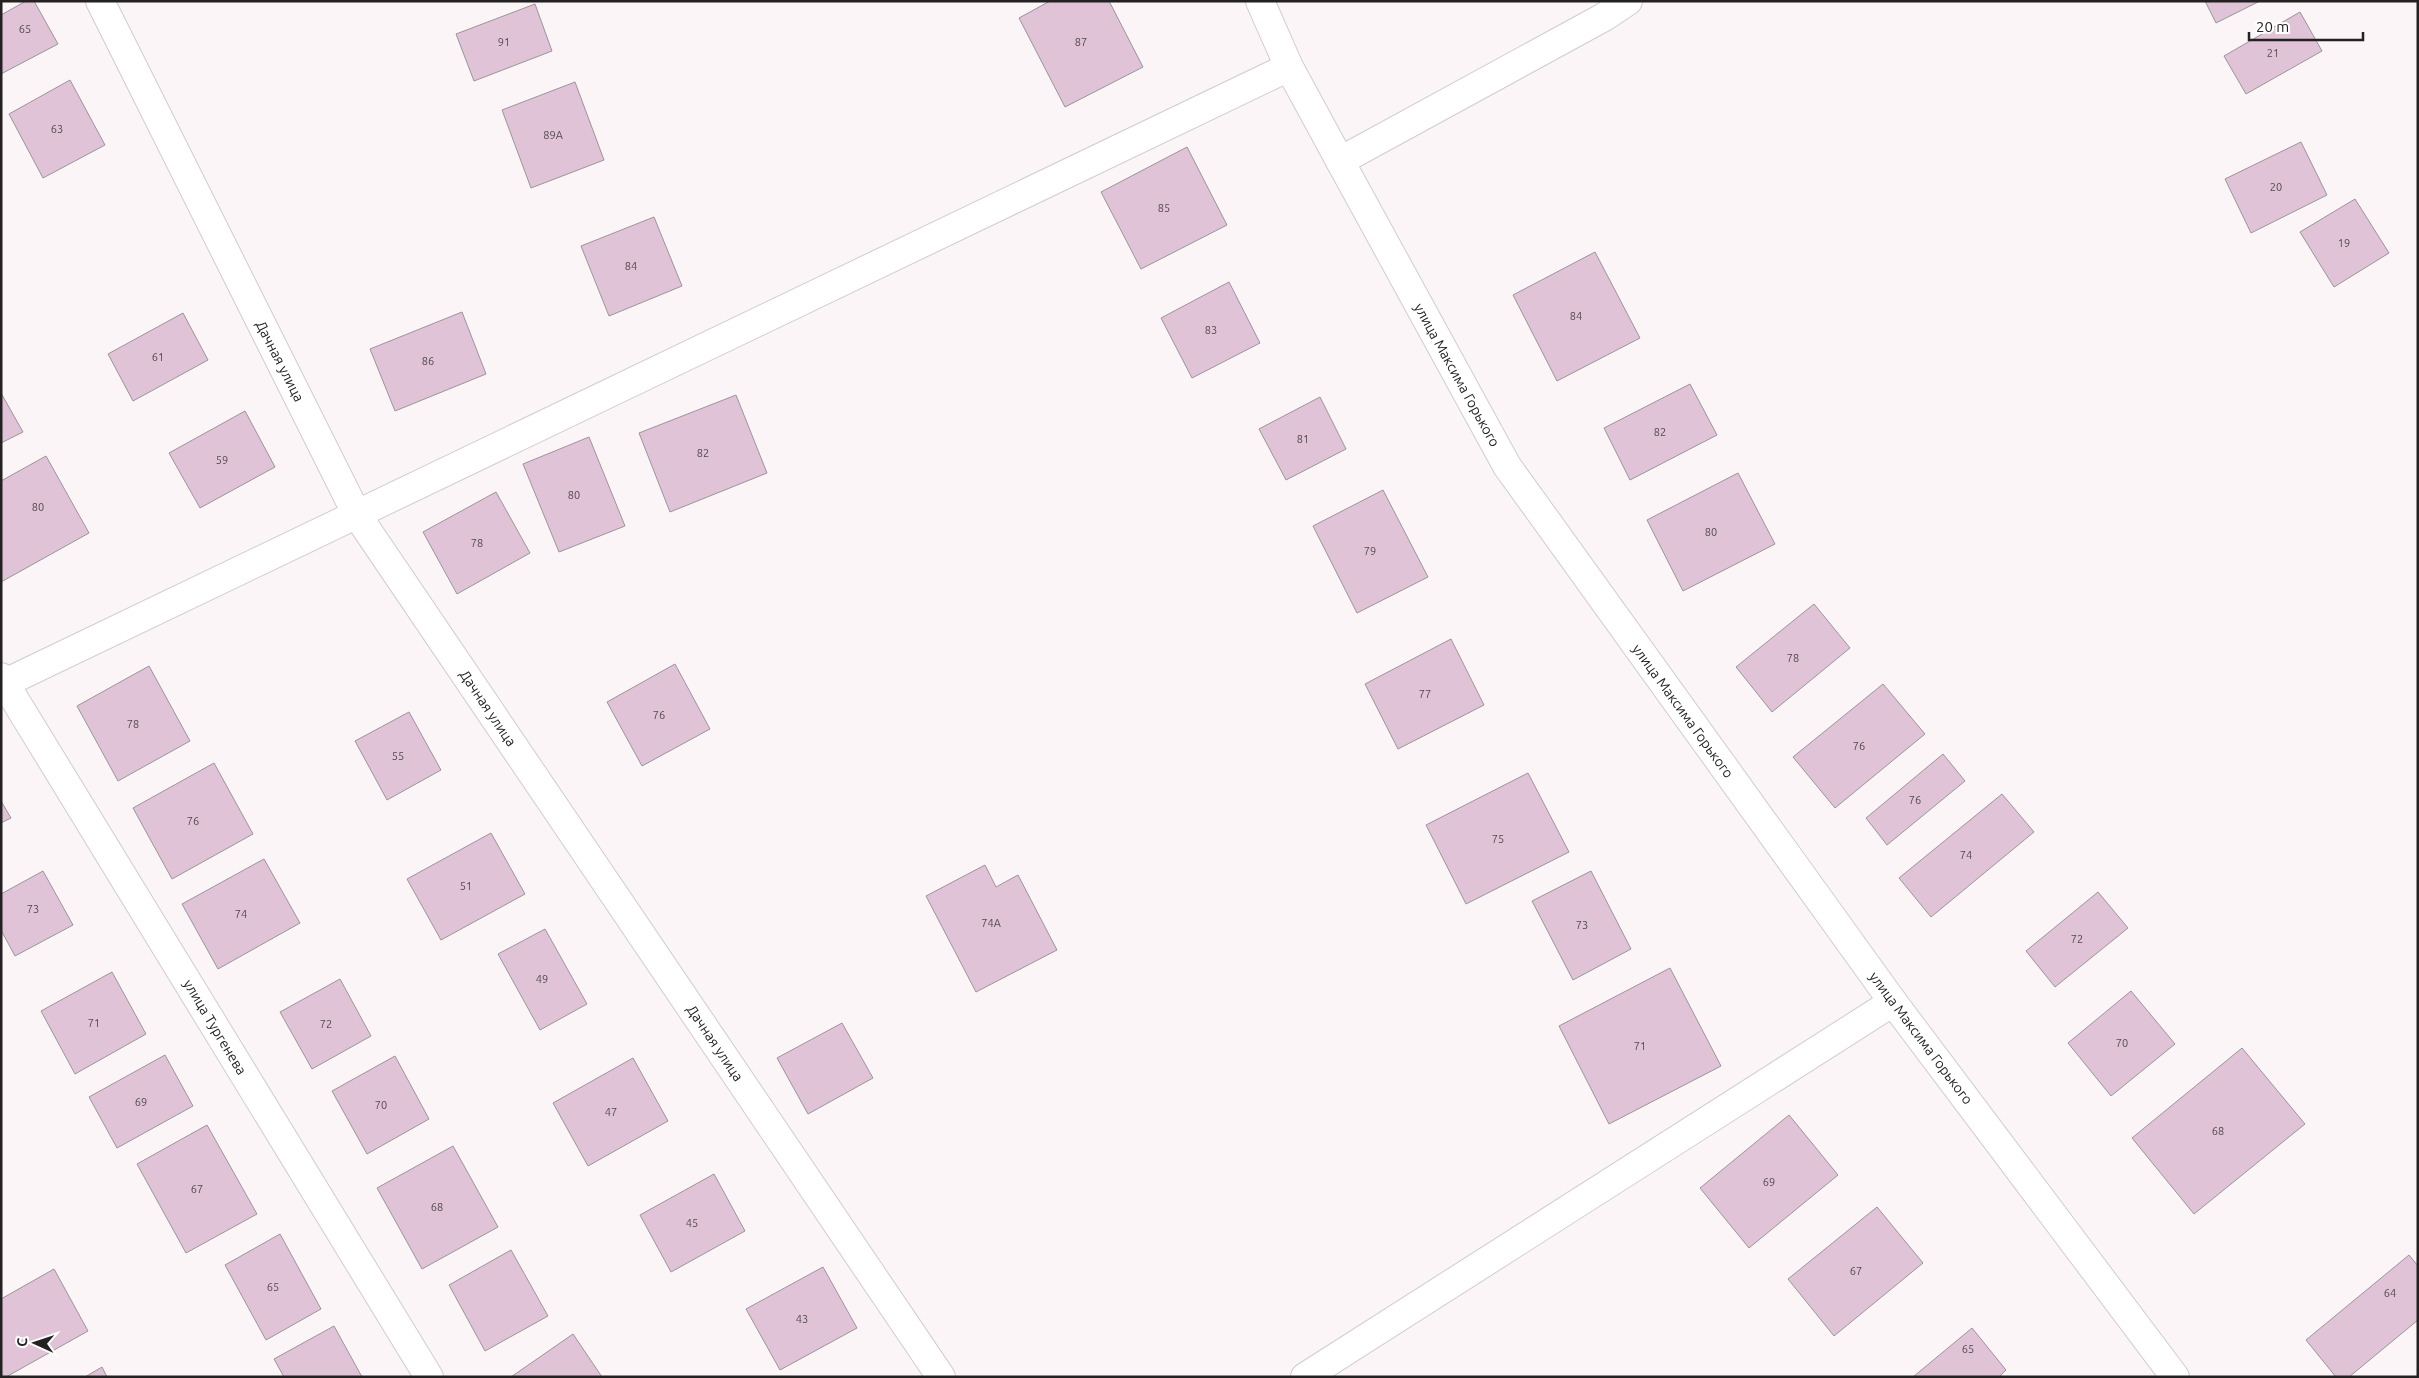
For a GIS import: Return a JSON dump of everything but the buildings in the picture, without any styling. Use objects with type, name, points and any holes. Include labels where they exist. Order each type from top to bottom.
[{"type":"street","name":"Дачная улица","points":[[100,1],[357,515],[941,1377]]},
{"type":"street","name":"улица Максима Горького","points":[[1260,1],[1289,67],[1507,466],[1893,1002],[2175,1377]]},
{"type":"street","points":[[1340,161],[1604,17],[1628,1]]},
{"type":"street","points":[[2,682],[357,515],[1289,67]]},
{"type":"street","name":"улица Тургенева","points":[[2,682],[429,1377]]},
{"type":"street","points":[[1305,1377],[1893,1002]]}]
